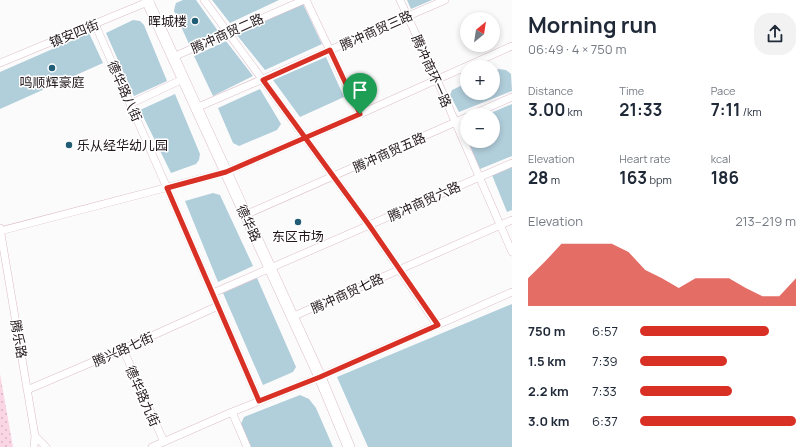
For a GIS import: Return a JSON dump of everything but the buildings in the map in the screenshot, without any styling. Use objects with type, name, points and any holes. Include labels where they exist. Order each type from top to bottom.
[{"type":"street","points":[[204,0],[334,176],[438,325]]},
{"type":"street","points":[[305,0],[360,114]]},
{"type":"street","name":"腾冲商贸二路","points":[[173,57],[305,0]]},
{"type":"street","name":"腾冲商环一路","points":[[400,0],[437,80],[512,252]]},
{"type":"street","name":"腾冲商贸三路","points":[[196,108],[445,0]]},
{"type":"street","name":"镇安四街","points":[[0,63],[149,1]]},
{"type":"street","name":"德华路","points":[[149,1],[196,108],[320,377],[349,447]]},
{"type":"street","name":"德华路八街","points":[[95,24],[259,401]]},
{"type":"street","points":[[0,230],[226,172],[512,46]]},
{"type":"street","points":[[130,104],[183,79]]},
{"type":"street","points":[[488,108],[512,98]]},
{"type":"street","name":"腾冲商贸五路","points":[[245,215],[460,120]]},
{"type":"street","name":"腾冲商贸六路","points":[[213,293],[512,162]]},
{"type":"street","name":"腾冲商贸七路","points":[[292,317],[512,220]]},
{"type":"street","name":"腾乐路","points":[[0,230],[35,436],[34,447]]},
{"type":"street","points":[[152,447],[232,412],[320,377],[512,292]]},
{"type":"street","name":"腾兴路七街","points":[[27,390],[122,350],[218,306]]},
{"type":"street","name":"德华路九街","points":[[122,350],[164,442]]},
{"type":"street","points":[[232,412],[247,447]]},
{"type":"street","points":[[35,436],[46,447]]},
{"type":"shaded area","points":[[0,374],[13,447],[0,447]]},
{"type":"place","name":"晖城楼","points":[[195,21]]},
{"type":"place","name":"鸣顺辉豪庭","points":[[52,68]]},
{"type":"place","name":"乐从经华幼儿园","points":[[69,145]]},
{"type":"place","name":"东区市场","points":[[298,222]]},
{"type":"route","points":[[360,114],[305,137],[226,172],[167,188],[259,401],[320,377],[438,325],[369,225],[305,137],[263,80],[330,50],[360,114]]}]
